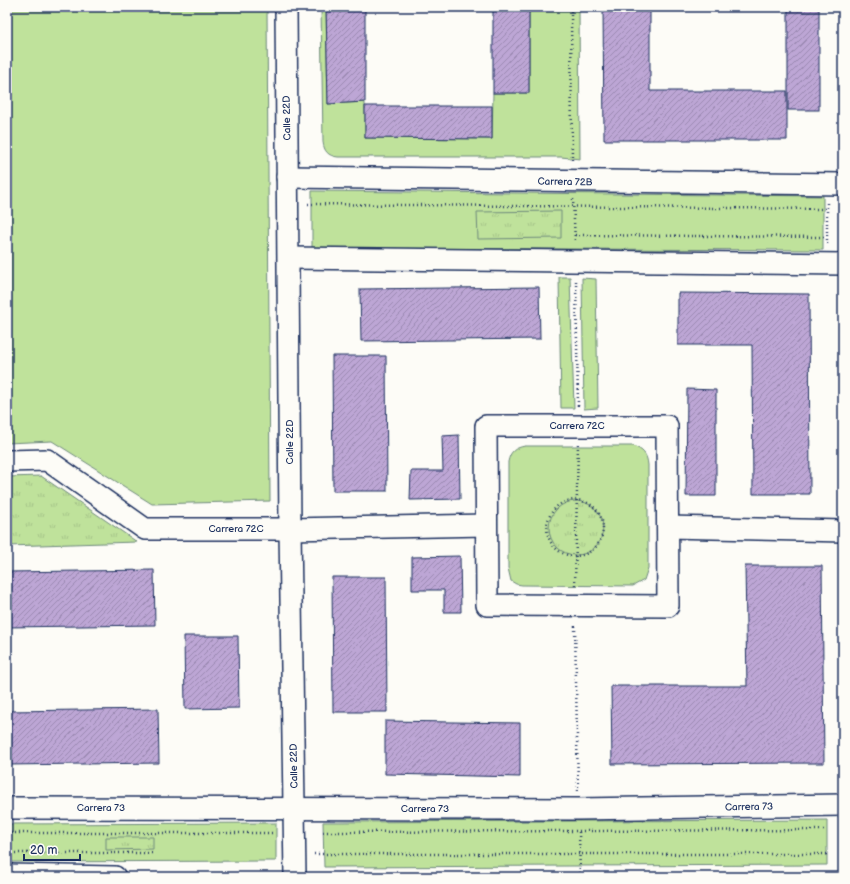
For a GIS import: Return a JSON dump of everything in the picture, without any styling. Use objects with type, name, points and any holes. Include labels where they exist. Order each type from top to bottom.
[{"type":"street","name":"Calle 22D","points":[[286,7],[290,529],[295,877]]},
{"type":"street","name":"Carrera 72B","points":[[287,177],[835,190]]},
{"type":"street","points":[[288,258],[843,264]]},
{"type":"street","name":"Carrera 72C","points":[[486,426],[667,426],[668,606],[487,605],[486,525],[486,426]]},
{"type":"street","name":"Carrera 72C","points":[[7,462],[46,460],[145,530],[486,525]]},
{"type":"street","points":[[668,527],[843,531]]},
{"type":"street","name":"Carrera 73","points":[[7,808],[578,809],[843,805]]},
{"type":"street","points":[[7,875],[115,877]]},
{"type":"path","points":[[571,7],[572,158]]},
{"type":"path","points":[[827,250],[827,209],[835,190]]},
{"type":"path","points":[[573,193],[576,261],[578,408]]},
{"type":"path","points":[[308,204],[827,209]]},
{"type":"path","points":[[575,235],[827,238]]},
{"type":"path","points":[[575,590],[578,443]]},
{"type":"path","points":[[577,500],[592,505],[603,520],[604,530],[602,539],[597,547],[590,553],[580,556],[571,556],[562,553],[555,548],[547,531],[551,514],[557,507],[565,502],[577,500]]},
{"type":"path","points":[[575,624],[580,877]]},
{"type":"path","points":[[323,832],[827,830]]},
{"type":"path","points":[[7,833],[276,833]]},
{"type":"path","points":[[7,853],[153,853]]},
{"type":"path","points":[[324,854],[827,854]]},
{"type":"green space","points":[[7,7],[267,7],[270,501],[152,504],[52,441],[7,443]]},
{"type":"green space","points":[[321,7],[326,7],[328,104],[365,102],[365,138],[492,139],[493,93],[529,93],[529,7],[579,7],[580,159],[561,157],[338,157],[329,154],[324,148],[323,142]]},
{"type":"green space","points":[[312,191],[823,196],[823,250],[312,248]]},
{"type":"green space","points":[[561,211],[561,238],[478,239],[477,212]]},
{"type":"green space","points":[[559,277],[570,277],[574,408],[561,408]]},
{"type":"green space","points":[[582,278],[596,279],[598,408],[584,409]]},
{"type":"green space","points":[[525,446],[633,446],[644,453],[647,458],[648,465],[648,568],[644,580],[633,586],[522,585],[511,581],[508,568],[508,462],[513,451]]},
{"type":"green space","points":[[41,476],[137,542],[7,546],[7,477]]},
{"type":"green space","points":[[571,501],[581,501],[591,505],[599,513],[603,523],[603,533],[599,543],[591,551],[581,555],[571,555],[561,551],[553,543],[549,533],[549,523],[553,513],[561,505]]},
{"type":"green space","points":[[827,820],[827,865],[324,867],[323,822]]},
{"type":"green space","points":[[276,823],[276,861],[7,862],[7,824]]},
{"type":"green space","points":[[106,837],[153,837],[153,849],[106,850]]},
{"type":"building","points":[[326,7],[365,7],[365,102],[328,104]]},
{"type":"building","points":[[493,7],[529,7],[529,93],[493,93]]},
{"type":"building","points":[[603,7],[783,7],[783,9],[650,9],[650,91],[787,91],[787,140],[604,140]]},
{"type":"building","points":[[788,7],[819,7],[819,110],[788,110]]},
{"type":"building","points":[[365,106],[492,106],[492,139],[365,138]]},
{"type":"building","points":[[539,287],[540,339],[361,341],[360,289]]},
{"type":"building","points":[[678,293],[809,294],[810,494],[753,494],[752,345],[678,345]]},
{"type":"building","points":[[332,356],[386,356],[387,491],[333,491]]},
{"type":"building","points":[[687,389],[716,390],[716,496],[686,496]]},
{"type":"building","points":[[459,435],[460,499],[410,500],[411,471],[443,471],[442,436]]},
{"type":"building","points":[[460,556],[461,612],[444,612],[444,590],[412,590],[412,557]]},
{"type":"building","points":[[745,566],[822,566],[824,763],[612,764],[611,686],[747,686]]},
{"type":"building","points":[[154,570],[155,625],[7,627],[7,572]]},
{"type":"building","points":[[332,577],[386,577],[387,712],[333,712]]},
{"type":"building","points":[[184,636],[238,636],[239,708],[185,709]]},
{"type":"building","points":[[158,709],[159,763],[7,765],[7,711]]},
{"type":"building","points":[[385,721],[520,723],[520,777],[385,774]]}]
